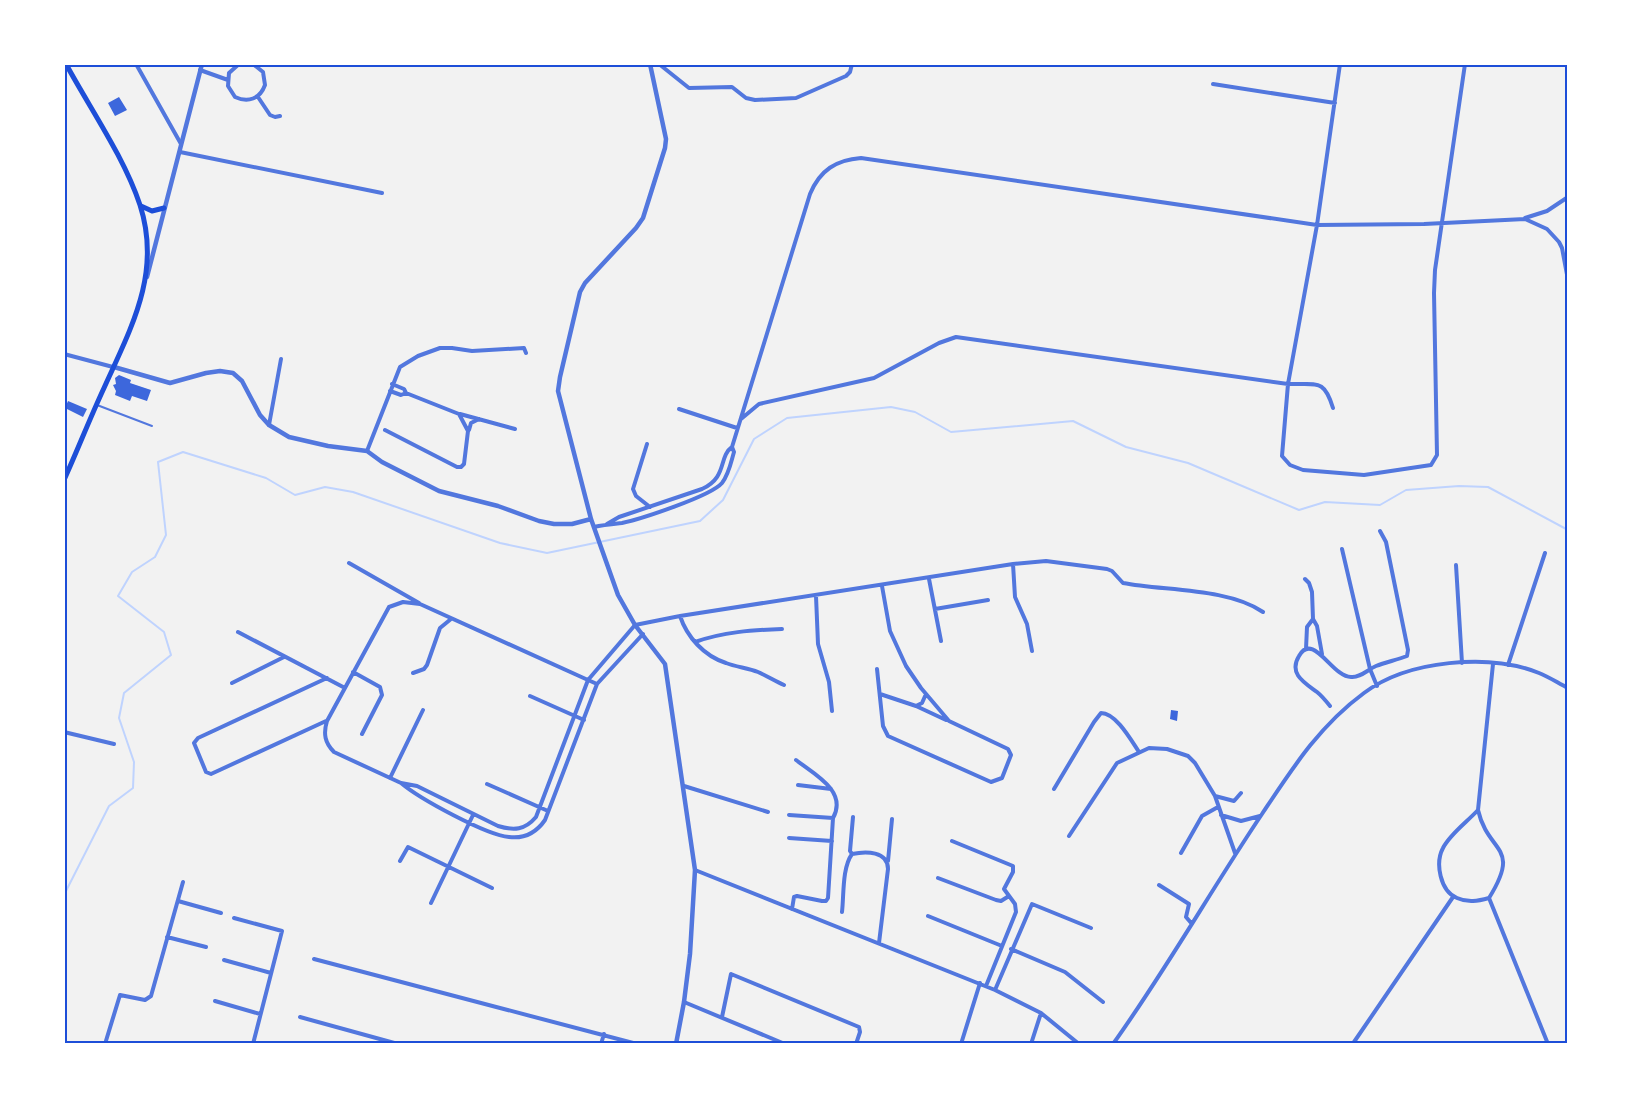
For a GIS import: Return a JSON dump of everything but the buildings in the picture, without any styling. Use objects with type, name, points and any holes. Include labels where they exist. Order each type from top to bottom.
[{"type":"main road","points":[[64,480],[137,312],[146,281],[148,250],[140,206],[125,169],[66,65]]},
{"type":"main road","points":[[140,206],[152,211],[164,208]]},
{"type":"street","points":[[136,64],[182,144]]},
{"type":"street","points":[[239,64],[230,73],[228,86],[235,97],[248,100],[258,97],[265,85],[263,72],[254,64]]},
{"type":"street","points":[[650,64],[666,140],[660,166],[643,218],[585,283],[580,292],[558,391],[591,519],[618,595],[635,625],[665,664],[695,870],[690,954],[676,1044]]},
{"type":"street","points":[[659,64],[689,88],[728,87],[754,100],[796,98],[846,76],[852,64]]},
{"type":"street","points":[[1340,64],[1317,225],[1288,384],[1281,450],[1282,456],[1290,465],[1303,470],[1364,475],[1431,465],[1436,460],[1434,293],[1441,223],[1465,64]]},
{"type":"street","points":[[146,281],[201,67],[228,80]]},
{"type":"street","points":[[1213,84],[1335,103]]},
{"type":"street","points":[[258,97],[270,115],[280,116]]},
{"type":"street","points":[[180,152],[382,193]]},
{"type":"street","points":[[594,527],[621,523],[693,499],[713,490],[723,482],[734,452],[732,447],[737,428],[810,194],[820,175],[826,169],[842,161],[861,158],[1317,225],[1525,219],[1547,211],[1568,197]]},
{"type":"street","points":[[1525,219],[1547,229],[1558,242],[1562,248],[1568,280]]},
{"type":"street","points":[[740,420],[759,404],[874,378],[939,343],[956,337],[1288,384],[1324,387],[1333,408]]},
{"type":"street","points":[[367,451],[400,367],[418,356],[440,348],[472,351],[524,348],[526,353]]},
{"type":"street","points":[[64,354],[170,383],[206,373],[233,374],[242,381],[260,415],[269,425],[289,437],[327,446],[367,451],[419,482],[453,496],[498,506],[539,521],[572,524],[591,519]]},
{"type":"street","points":[[269,425],[281,359]]},
{"type":"street","points":[[392,384],[404,389],[406,393]]},
{"type":"street","points":[[390,391],[406,393],[459,414],[515,429]]},
{"type":"street","points":[[679,409],[737,428]]},
{"type":"street","points":[[459,414],[468,431]]},
{"type":"street","points":[[385,430],[461,467],[464,464],[471,423],[479,419]]},
{"type":"street","points":[[647,444],[633,489],[636,496],[650,507]]},
{"type":"street","points":[[607,524],[619,517],[710,486],[719,477],[728,450],[732,447]]},
{"type":"street","points":[[1330,706],[1319,693],[1299,678],[1295,668],[1301,652],[1314,649],[1323,655],[1333,669],[1348,678],[1407,656],[1408,650],[1386,542],[1380,531]]},
{"type":"street","points":[[1342,549],[1370,669],[1377,686]]},
{"type":"street","points":[[1508,665],[1545,553]]},
{"type":"street","points":[[420,604],[403,602],[389,607],[327,721],[324,734],[328,747],[334,752],[401,783],[417,786],[498,826],[511,830],[520,829],[531,823],[540,808],[588,680],[635,625],[1013,564],[1047,561],[1107,569],[1124,582],[1228,598],[1247,603],[1263,612]]},
{"type":"street","points":[[349,563],[420,604],[597,684]]},
{"type":"street","points":[[1013,564],[1015,597],[1026,624],[1032,651]]},
{"type":"street","points":[[1456,565],[1462,663]]},
{"type":"street","points":[[929,579],[941,641]]},
{"type":"street","points":[[1305,579],[1309,582],[1312,592],[1313,619],[1317,626],[1323,655]]},
{"type":"street","points":[[882,586],[890,631],[906,666],[949,721]]},
{"type":"street","points":[[816,596],[818,644],[829,682],[832,711]]},
{"type":"street","points":[[935,609],[988,600]]},
{"type":"street","points":[[680,616],[686,630],[709,655],[723,663],[758,672],[784,685]]},
{"type":"street","points":[[413,673],[424,669],[427,665],[440,628],[451,619]]},
{"type":"street","points":[[1306,649],[1307,627],[1313,619]]},
{"type":"street","points":[[695,642],[728,633],[782,629]]},
{"type":"street","points":[[238,632],[345,688]]},
{"type":"street","points":[[401,783],[414,794],[495,834],[511,838],[522,837],[538,830],[548,811],[597,684],[643,634]]},
{"type":"street","points":[[232,683],[284,656]]},
{"type":"street","points":[[1113,1044],[1150,992],[1235,853],[1306,748],[1365,692],[1402,673],[1439,665],[1462,663],[1508,665],[1538,673],[1568,688]]},
{"type":"street","points":[[1493,664],[1478,810],[1482,824],[1502,852],[1503,858],[1501,874],[1489,898],[1548,1044]]},
{"type":"street","points":[[878,669],[880,694],[883,726],[888,736],[991,782],[1002,778],[1011,755],[1008,749],[916,706],[880,694]]},
{"type":"street","points":[[353,672],[382,690],[382,695],[362,734]]},
{"type":"street","points":[[327,678],[198,738],[194,743],[206,772],[211,774],[327,721]]},
{"type":"street","points":[[916,706],[924,700],[926,694]]},
{"type":"street","points":[[530,696],[584,720]]},
{"type":"street","points":[[390,778],[423,710]]},
{"type":"street","points":[[1054,789],[1101,713],[1104,712],[1113,718],[1139,752]]},
{"type":"street","points":[[64,732],[114,744]]},
{"type":"street","points":[[1069,836],[1117,764],[1149,748],[1167,749],[1188,756],[1215,796],[1235,853]]},
{"type":"street","points":[[792,909],[794,897],[797,896],[822,901],[828,898],[833,818],[837,809],[837,796],[832,789],[796,760]]},
{"type":"street","points":[[556,765],[565,767]]},
{"type":"street","points":[[487,784],[548,811]]},
{"type":"street","points":[[798,785],[832,789]]},
{"type":"street","points":[[684,786],[768,812]]},
{"type":"street","points":[[1215,796],[1234,801],[1241,793]]},
{"type":"street","points":[[449,811],[453,804]]},
{"type":"street","points":[[1181,853],[1202,816],[1218,807]]},
{"type":"street","points":[[1478,810],[1444,846],[1439,859],[1440,874],[1453,897],[1472,901],[1489,898]]},
{"type":"street","points":[[431,903],[473,814]]},
{"type":"street","points":[[789,815],[833,818]]},
{"type":"street","points":[[1221,815],[1241,821],[1260,816]]},
{"type":"street","points":[[842,912],[847,870],[852,854],[850,850],[853,817]]},
{"type":"street","points":[[879,943],[892,819]]},
{"type":"street","points":[[789,838],[832,841]]},
{"type":"street","points":[[952,841],[1013,866],[1013,872],[1004,889],[1016,904],[1016,912],[986,986]]},
{"type":"street","points":[[400,861],[408,847],[492,888]]},
{"type":"street","points":[[852,854],[876,854],[888,861]]},
{"type":"street","points":[[695,870],[980,983],[1041,1013],[1079,1044]]},
{"type":"street","points":[[938,878],[996,900],[1001,901],[1009,896]]},
{"type":"street","points":[[105,1044],[120,995],[145,1000],[151,996],[183,882]]},
{"type":"street","points":[[1160,885],[1189,904],[1186,917],[1192,924]]},
{"type":"street","points":[[1353,1042],[1453,897]]},
{"type":"street","points":[[178,901],[221,913]]},
{"type":"street","points":[[995,990],[1032,904],[1091,928]]},
{"type":"street","points":[[928,916],[1002,946]]},
{"type":"street","points":[[234,918],[282,931],[253,1044]]},
{"type":"street","points":[[167,937],[206,947]]},
{"type":"street","points":[[1011,949],[1065,972],[1103,1002]]},
{"type":"street","points":[[314,959],[637,1044]]},
{"type":"street","points":[[224,960],[271,973]]},
{"type":"street","points":[[722,1017],[731,974],[859,1027],[860,1032],[856,1044]]},
{"type":"street","points":[[961,1044],[980,983]]},
{"type":"street","points":[[215,1001],[261,1014]]},
{"type":"street","points":[[684,1002],[785,1044]]},
{"type":"street","points":[[1030,1044],[1041,1013]]},
{"type":"street","points":[[300,1017],[398,1044]]},
{"type":"street","points":[[601,1044],[604,1034]]},
{"type":"lane","points":[[97,405],[152,426]]},
{"type":"waterway","points":[[64,895],[109,806],[133,788],[134,762],[119,718],[124,693],[171,655],[164,632],[118,596],[132,572],[155,557],[166,535],[158,462],[183,452],[266,478],[295,495],[325,487],[353,492],[500,543],[547,553],[700,521],[723,500],[754,439],[787,418],[891,407],[915,412],[951,432],[1073,421],[1126,447],[1188,463],[1299,510],[1325,502],[1380,505],[1406,490],[1459,486],[1488,487],[1568,530]]}]
